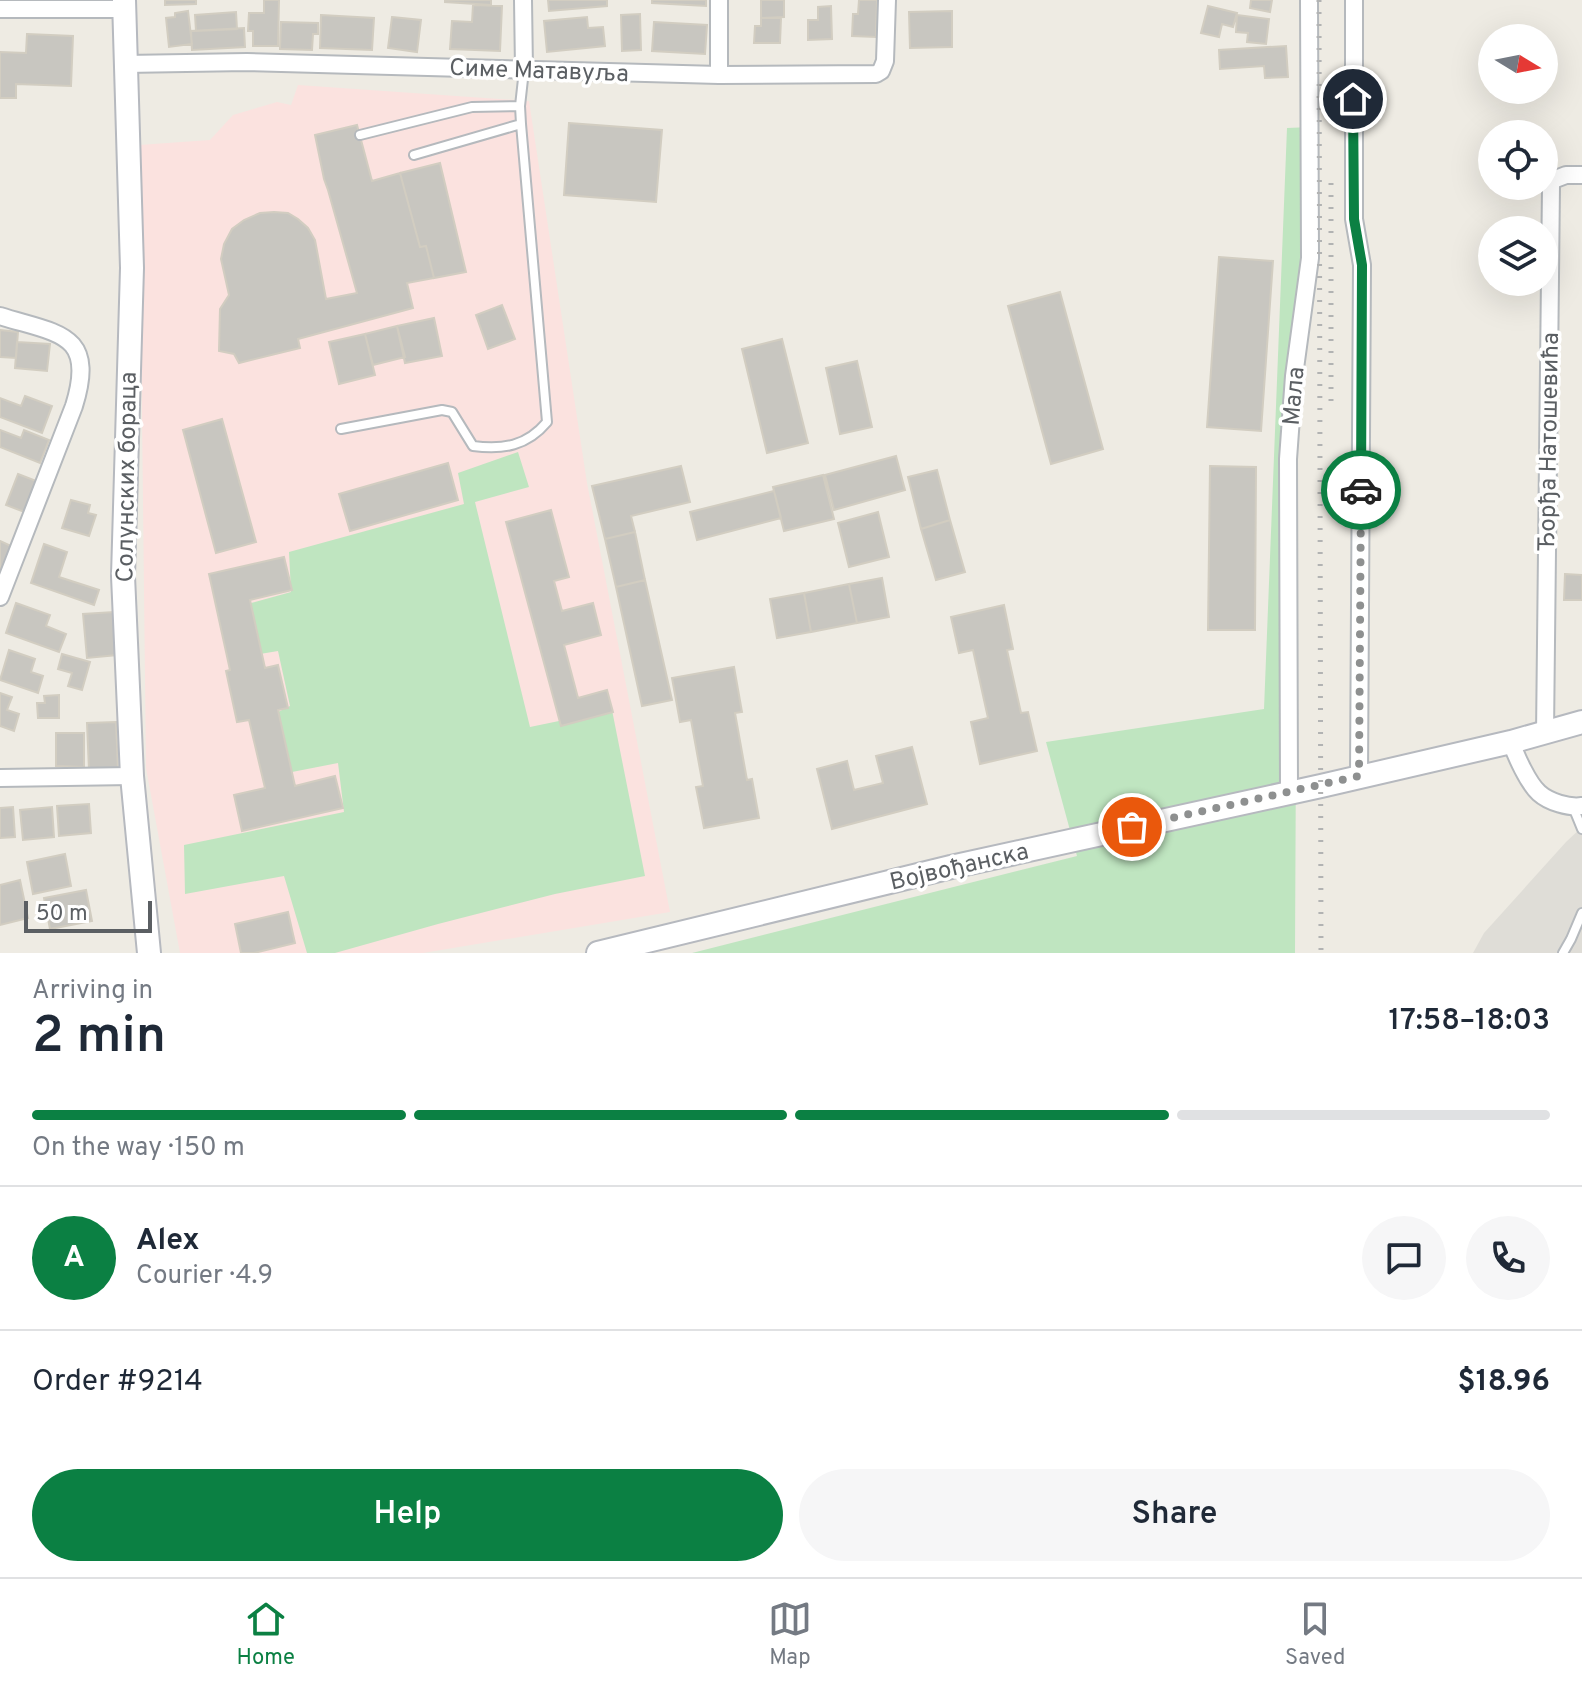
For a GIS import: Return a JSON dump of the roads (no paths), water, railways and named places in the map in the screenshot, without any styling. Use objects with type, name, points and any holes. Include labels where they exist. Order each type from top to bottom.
[{"type":"street","points":[[523,0],[524,69]]},
{"type":"street","points":[[719,0],[719,75]]},
{"type":"street","name":"Симе Матавуља","points":[[125,64],[247,62],[719,75],[876,74],[881,71],[885,61],[887,0]]},
{"type":"street","name":"Мала","points":[[1289,793],[1288,459],[1294,376],[1310,258],[1309,0]]},
{"type":"street","points":[[1354,0],[1354,219],[1362,265],[1359,776]]},
{"type":"street","points":[[0,9],[124,5]]},
{"type":"street","name":"Солунских бораца","points":[[124,5],[132,268],[123,576],[132,776],[149,953]]},
{"type":"street","name":"Ђорђа Натошевића","points":[[1545,734],[1551,185],[1553,180],[1566,175],[1582,175]]},
{"type":"street","points":[[0,316],[59,334],[72,343],[81,359],[79,391],[74,406],[0,597]]},
{"type":"street","name":"Војвођанска","points":[[598,953],[951,867],[1511,742],[1582,722]]},
{"type":"street","points":[[1511,742],[1518,761],[1540,794],[1578,806]]},
{"type":"street","points":[[0,778],[132,776]]},
{"type":"lane","points":[[341,429],[442,410],[452,412],[473,446],[488,448],[522,443],[536,435],[547,422],[521,124],[524,69]]},
{"type":"lane","points":[[360,135],[472,107],[520,106]]},
{"type":"lane","points":[[414,155],[521,124]]},
{"type":"lane","points":[[1578,806],[1582,829]]},
{"type":"lane","points":[[1563,953],[1582,913]]},
{"type":"railway","points":[[1319,0],[1321,953]]},
{"type":"railway","points":[[1331,173],[1331,401]]}]
